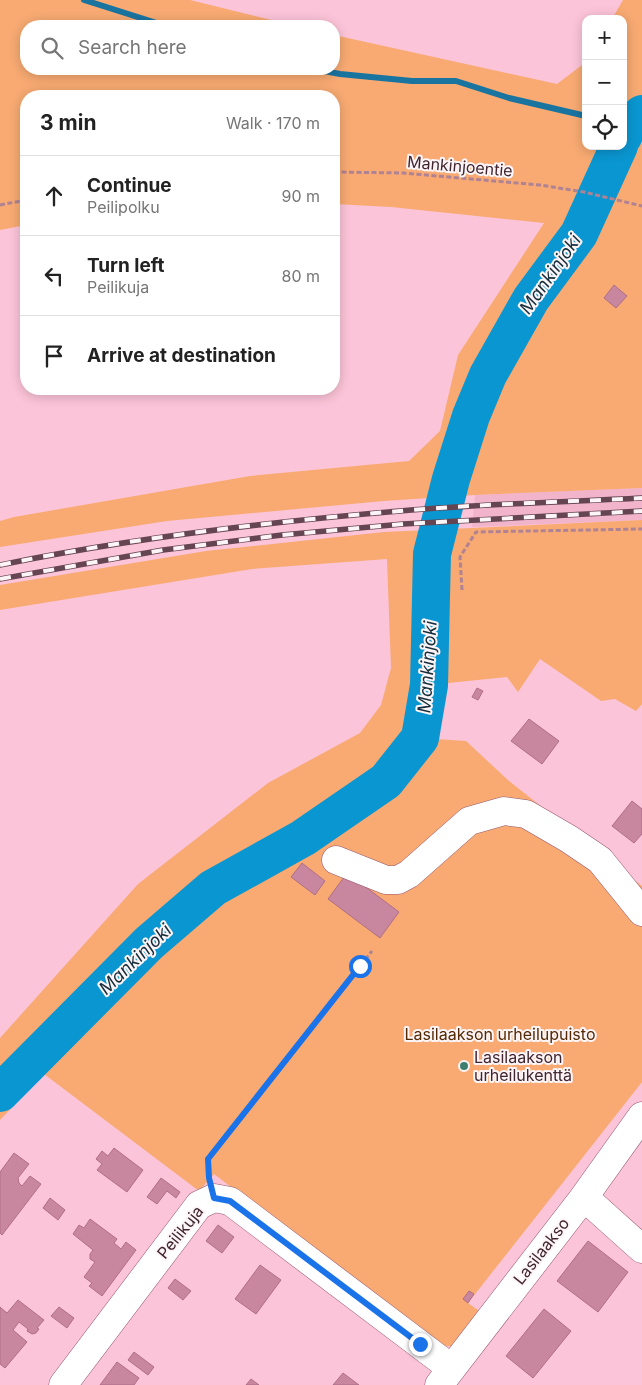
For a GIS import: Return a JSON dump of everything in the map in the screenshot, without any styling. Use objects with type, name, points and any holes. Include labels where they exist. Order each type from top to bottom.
[{"type":"street","points":[[336,860],[386,880],[398,880],[409,874],[469,821],[504,811],[526,814],[600,860],[642,912]]},
{"type":"street","name":"Lasilaakso","points":[[445,1377],[584,1197],[642,1116]]},
{"type":"street","points":[[584,1197],[642,1249]]},
{"type":"street","name":"Peilikuja","points":[[63,1385],[199,1205],[214,1198],[230,1201],[445,1377]]},
{"type":"path","name":"Mankinjoentie","points":[[340,172],[412,174],[540,185],[584,192],[642,206]]},
{"type":"path","points":[[0,205],[20,201]]},
{"type":"path","points":[[462,590],[460,557],[476,532],[642,529]]},
{"type":"path","points":[[214,1198],[209,1178],[208,1159],[372,951]]},
{"type":"shaded area","points":[[642,488],[642,520],[472,527],[475,495]]},
{"type":"green space","points":[[0,0],[190,0],[272,20],[20,20],[20,75],[340,75],[340,36],[557,84],[582,65],[582,150],[627,150],[627,15],[614,15],[623,0],[642,0],[642,488],[384,501],[167,521],[0,547],[0,521],[14,517],[250,476],[409,461],[440,431],[458,355],[544,223],[391,207],[340,204],[340,90],[20,90],[20,226],[0,230]]},
{"type":"green space","name":"Lasilaakson urheilupuisto","points":[[642,520],[642,704],[636,711],[615,699],[601,701],[540,659],[518,692],[507,677],[429,685],[420,738],[466,741],[509,781],[642,886],[642,1082],[468,1303],[482,1313],[455,1347],[437,1345],[214,1174],[199,1191],[44,1074],[0,1120],[0,1038],[138,884],[268,783],[360,733],[381,705],[391,668],[387,559],[252,569],[0,610],[0,585],[206,551],[384,532]]},
{"type":"building","points":[[614,285],[627,296],[616,308],[604,298]]},
{"type":"building","points":[[477,688],[483,691],[478,700],[472,697]]},
{"type":"building","points":[[529,719],[559,741],[542,764],[511,741]]},
{"type":"building","points":[[632,801],[642,809],[642,834],[634,843],[612,826]]},
{"type":"building","points":[[302,863],[325,881],[315,895],[291,877]]},
{"type":"building","points":[[347,873],[399,912],[380,938],[328,899]]},
{"type":"building","points":[[114,1148],[143,1170],[127,1192],[97,1170],[102,1164],[96,1159],[102,1151],[108,1156]]},
{"type":"building","points":[[14,1153],[29,1164],[18,1178],[19,1183],[22,1186],[30,1176],[41,1184],[2,1235],[0,1233],[0,1172]]},
{"type":"building","points":[[161,1178],[180,1192],[176,1198],[167,1191],[157,1204],[147,1197]]},
{"type":"building","points":[[50,1198],[65,1210],[58,1220],[43,1208]]},
{"type":"building","points":[[90,1219],[117,1239],[114,1243],[121,1249],[126,1242],[136,1250],[102,1296],[89,1286],[92,1283],[84,1277],[95,1262],[90,1259],[90,1254],[93,1250],[73,1234],[79,1225],[84,1228]]},
{"type":"building","points":[[218,1225],[234,1237],[222,1253],[206,1241]]},
{"type":"building","points":[[588,1241],[628,1272],[598,1312],[557,1281]]},
{"type":"building","points":[[260,1265],[281,1280],[256,1314],[235,1299]]},
{"type":"building","points":[[175,1279],[191,1291],[183,1300],[168,1288]]},
{"type":"building","points":[[469,1291],[474,1294],[468,1303],[463,1299]]},
{"type":"building","points":[[18,1300],[44,1320],[37,1328],[39,1329],[36,1333],[32,1334],[19,1322],[13,1330],[27,1342],[5,1368],[0,1364],[0,1307],[7,1313]]},
{"type":"building","points":[[59,1307],[74,1318],[67,1328],[51,1316]]},
{"type":"building","points":[[544,1309],[571,1331],[533,1378],[506,1356]]},
{"type":"building","points":[[134,1352],[154,1367],[148,1375],[128,1360]]},
{"type":"building","points":[[117,1362],[139,1378],[134,1385],[100,1385]]},
{"type":"building","points":[[343,1373],[359,1385],[333,1385]]},
{"type":"building","points":[[251,1379],[259,1385],[246,1385]]},
{"type":"waterway","points":[[84,0],[147,20]]},
{"type":"waterway","points":[[340,74],[412,81],[456,81],[509,98],[582,115]]},
{"type":"waterway","name":"Mankinjoki","points":[[627,128],[642,114]]},
{"type":"waterway","name":"Mankinjoki","points":[[0,1093],[149,943],[213,888],[303,838],[386,781],[420,738],[429,685],[432,554],[451,479],[471,416],[488,375],[531,299],[579,234],[617,150]]},
{"type":"railway","points":[[0,565],[149,539],[300,520],[461,507],[642,498]]},
{"type":"railway","points":[[0,579],[163,550],[282,535],[403,524],[642,511]]},
{"type":"place","name":"Lasilaakson urheilukenttä","points":[[464,1066]]},
{"type":"route","points":[[360,966],[208,1159],[209,1178],[214,1198],[230,1201],[420,1344]]}]
